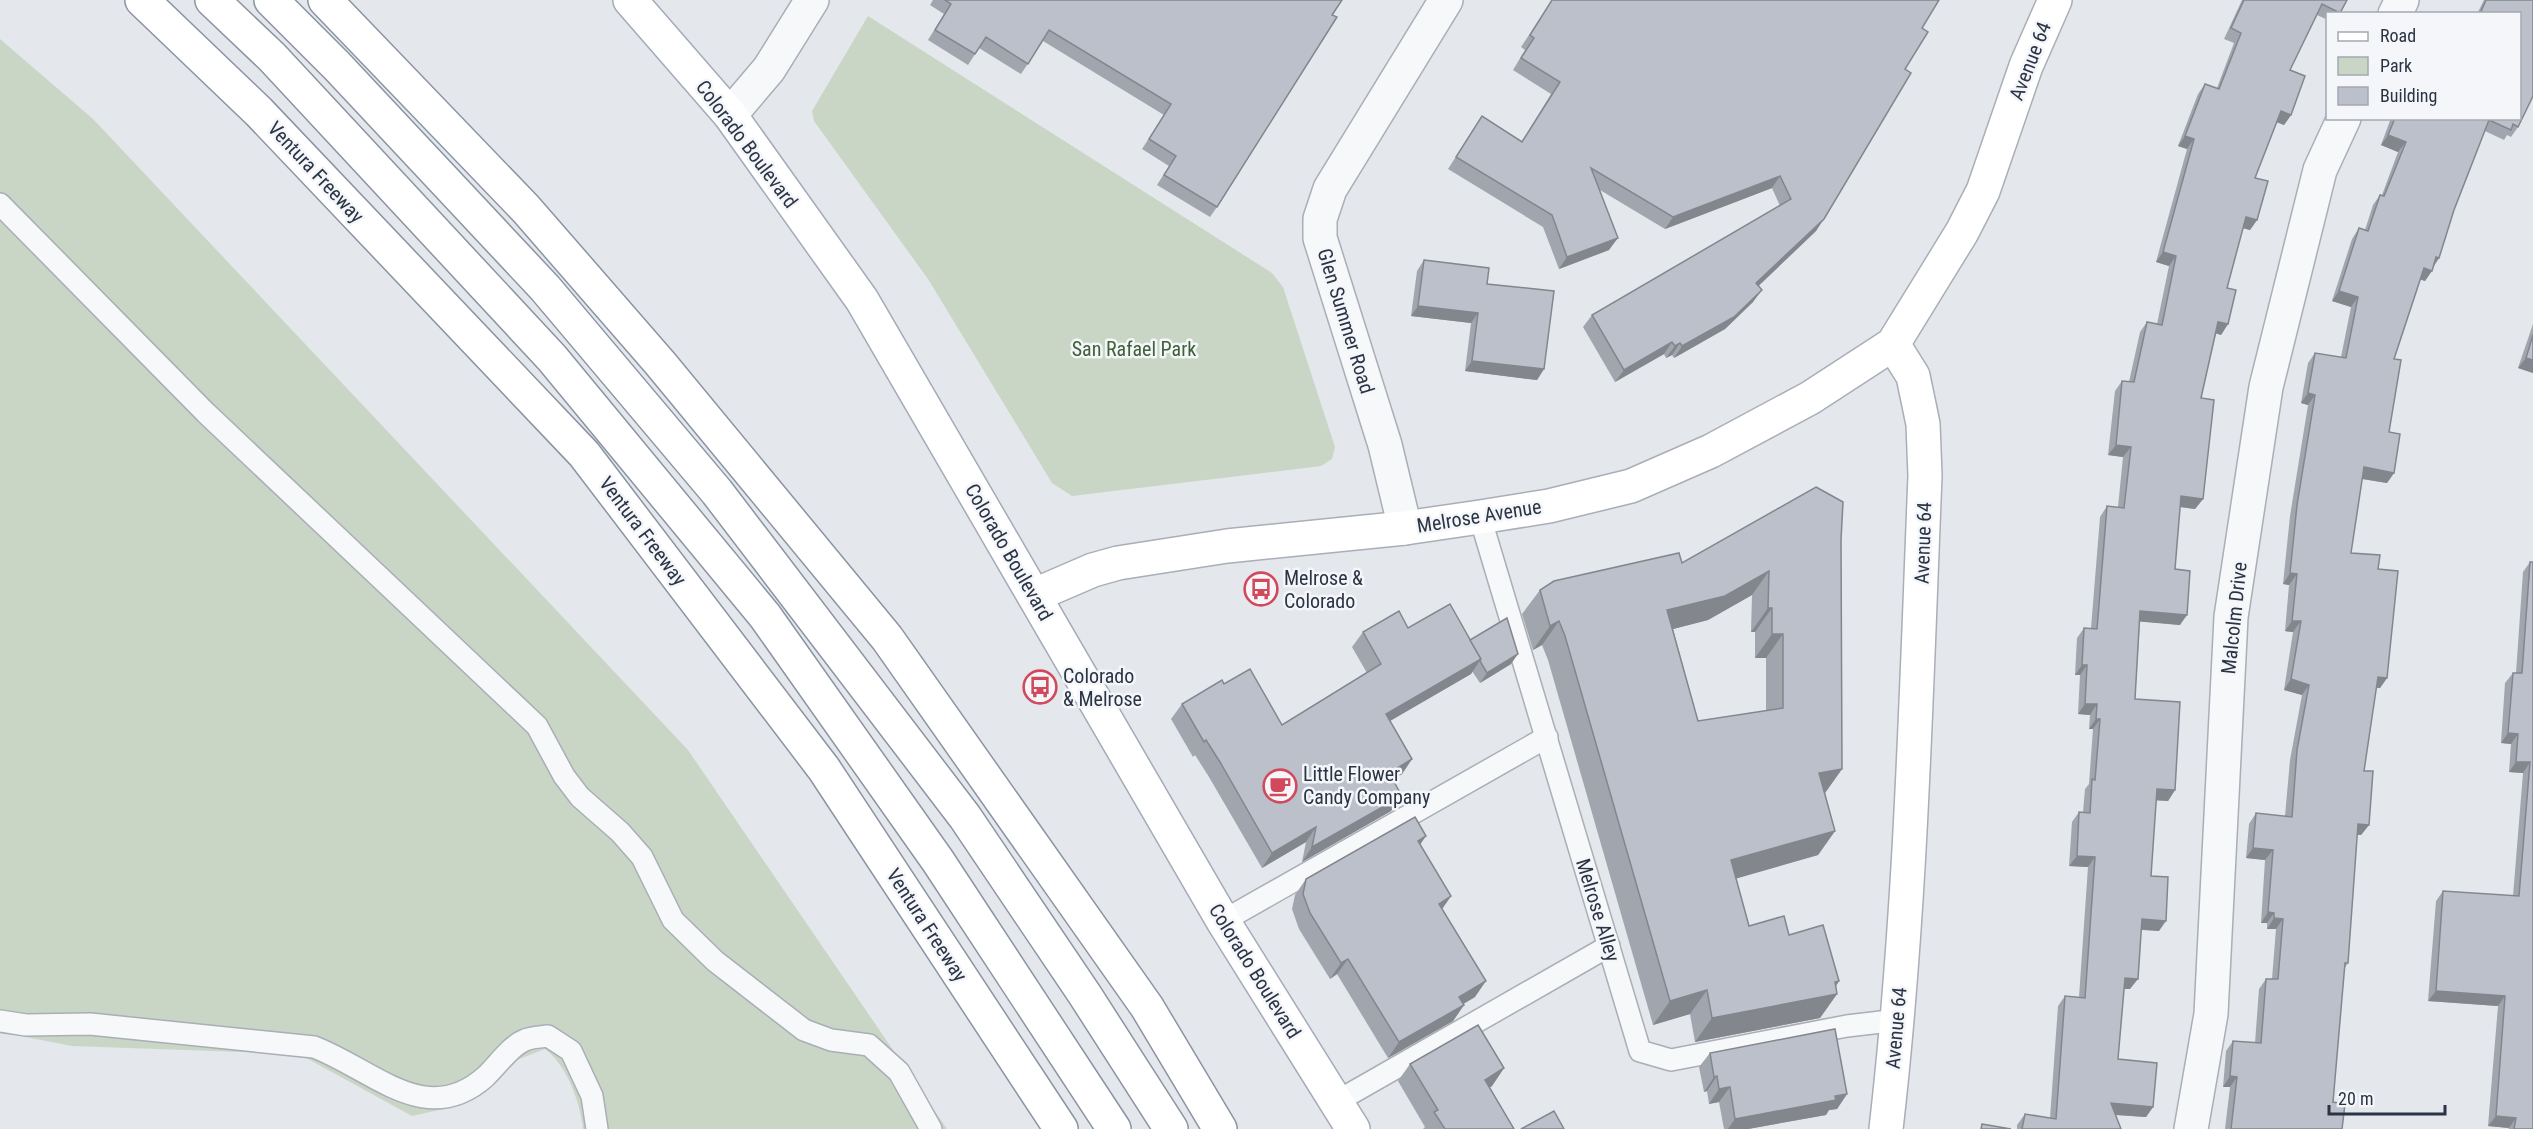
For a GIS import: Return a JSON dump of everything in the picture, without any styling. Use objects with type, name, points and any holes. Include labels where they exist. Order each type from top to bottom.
[{"type":"main road","name":"Ventura Freeway","points":[[142,0],[259,112],[584,454],[824,769],[1061,1129]]},
{"type":"main road","points":[[212,0],[272,57],[552,358],[765,616],[939,861],[1114,1129]]},
{"type":"main road","points":[[271,0],[337,66],[545,288],[717,492],[965,817],[1085,995],[1171,1129]]},
{"type":"main road","points":[[325,0],[526,209],[660,363],[887,638],[1147,1007],[1220,1129]]},
{"type":"main road","name":"Colorado Boulevard","points":[[630,0],[730,115],[862,300],[1222,921],[1353,1129]]},
{"type":"main road","name":"Avenue 64","points":[[1886,1129],[1898,1020],[1911,831],[1925,476],[1923,424],[1914,376],[1893,344],[1962,232],[1983,191],[2026,66],[2055,0]]},
{"type":"main road","name":"Melrose Avenue","points":[[1035,595],[1093,570],[1118,563],[1227,546],[1405,528],[1480,517],[1548,506],[1631,486],[1711,452],[1810,398],[1893,344]]},
{"type":"street","points":[[730,115],[769,69],[812,0]]},
{"type":"street","name":"Glen Summer Road","points":[[1405,528],[1388,453],[1320,238],[1320,219],[1330,189],[1446,0]]},
{"type":"street","name":"Malcolm Drive","points":[[2191,1129],[2211,1014],[2231,617],[2265,387],[2319,170],[2343,120]]},
{"type":"lane","points":[[0,204],[206,413],[537,726],[564,776],[580,797],[620,832],[642,856],[673,920],[715,961],[804,1030],[831,1040],[869,1045],[899,1072],[931,1129]]},
{"type":"lane","name":"Melrose Alley","points":[[1480,517],[1640,1051],[1671,1060],[1847,1026],[1898,1020]]},
{"type":"lane","points":[[1222,921],[1547,737]]},
{"type":"lane","points":[[1336,1102],[1609,946]]},
{"type":"lane","points":[[0,1021],[27,1025],[90,1024],[314,1047],[341,1057],[415,1099],[441,1102],[462,1097],[524,1040],[548,1036],[571,1051],[592,1096],[597,1129]]},
{"type":"green space","name":"San Rafael Park","points":[[868,16],[1272,273],[1283,287],[1335,447],[1332,459],[1321,466],[1072,496],[1052,483],[928,279],[814,121],[812,111]]},
{"type":"green space","points":[[0,39],[93,119],[688,750],[947,1129],[583,1129],[579,1107],[566,1074],[560,1064],[545,1049],[509,1063],[461,1105],[412,1116],[299,1054],[72,1046],[0,1032]]},
{"type":"building","points":[[945,0],[1342,0],[1332,15],[1337,17],[1217,207],[1164,175],[1176,156],[1149,139],[1171,104],[1049,30],[1028,64],[986,37],[975,54],[935,30],[951,4]]},
{"type":"building","points":[[1552,0],[1939,0],[1922,28],[1928,32],[1905,69],[1911,73],[1824,219],[1756,283],[1762,290],[1734,317],[1682,346],[1680,343],[1675,346],[1672,342],[1624,370],[1592,315],[1791,199],[1780,176],[1673,217],[1591,168],[1618,238],[1567,257],[1552,215],[1456,157],[1482,116],[1522,142],[1560,82],[1521,58],[1534,38],[1530,35]]},
{"type":"building","points":[[2244,0],[2347,0],[2341,12],[2322,4],[2290,70],[2305,76],[2291,115],[2281,111],[2255,178],[2268,181],[2257,220],[2246,217],[2227,288],[2236,290],[2228,324],[2218,322],[2201,398],[2214,400],[2203,499],[2181,496],[2175,569],[2190,571],[2187,615],[2140,611],[2135,699],[2180,702],[2175,790],[2157,789],[2151,876],[2168,877],[2166,921],[2142,919],[2138,979],[2125,978],[2118,1059],[2157,1063],[2153,1107],[2111,1103],[2121,1129],[2022,1129],[2025,1114],[2056,1119],[2065,996],[2085,998],[2095,857],[2077,856],[2079,812],[2090,813],[2100,719],[2096,719],[2097,704],[2085,704],[2087,665],[2082,665],[2084,628],[2097,629],[2107,506],[2124,508],[2131,447],[2116,445],[2122,381],[2134,382],[2147,322],[2162,325],[2176,256],[2163,252],[2194,139],[2185,136],[2205,84],[2219,89],[2241,33],[2231,28]]},
{"type":"building","points":[[2486,0],[2533,0],[2533,96],[2518,127],[2513,124],[2511,130],[2489,120],[2521,120],[2521,12],[2481,12]]},
{"type":"building","points":[[2394,120],[2489,120],[2454,210],[2439,258],[2436,257],[2432,271],[2424,268],[2394,359],[2401,360],[2389,432],[2400,434],[2394,473],[2364,467],[2351,553],[2380,555],[2378,569],[2398,571],[2387,678],[2378,677],[2364,771],[2373,771],[2369,825],[2358,824],[2348,963],[2345,963],[2333,1102],[2345,1104],[2342,1129],[2231,1129],[2237,1077],[2230,1076],[2233,1041],[2261,1043],[2266,979],[2278,979],[2283,919],[2274,918],[2274,913],[2268,912],[2273,850],[2253,848],[2256,813],[2292,817],[2297,750],[2309,685],[2291,679],[2301,621],[2292,621],[2297,574],[2290,573],[2297,505],[2315,395],[2308,393],[2315,353],[2346,358],[2358,297],[2339,291],[2359,228],[2368,231],[2380,195],[2384,196],[2406,142],[2388,135]]},
{"type":"building","points":[[1424,260],[1489,268],[1487,284],[1554,291],[1544,369],[1472,361],[1478,313],[1418,306]]},
{"type":"building","points":[[2533,335],[2533,360],[2526,358]]},
{"type":"building","points":[[1816,487],[1843,502],[1841,540],[1842,769],[1819,773],[1835,831],[1731,860],[1749,926],[1784,916],[1789,935],[1823,925],[1839,981],[1835,982],[1837,994],[1712,1018],[1707,990],[1670,1001],[1565,636],[1559,621],[1550,626],[1540,590],[1554,581],[1679,553],[1682,563]],"holes":[[[1769,571],[1768,608],[1772,608],[1772,634],[1783,634],[1783,708],[1698,721],[1667,610],[1725,596]]]},
{"type":"building","points":[[2530,562],[2533,562],[2533,1129],[2514,1129],[2516,1118],[2496,1116],[2505,996],[2436,991],[2443,891],[2519,896],[2530,762],[2516,762],[2518,734],[2508,733],[2513,673],[2522,673]]},
{"type":"building","points":[[1450,604],[1481,659],[1386,714],[1412,759],[1389,773],[1402,796],[1312,847],[1316,827],[1272,853],[1220,762],[1206,740],[1204,742],[1182,704],[1222,680],[1224,684],[1250,669],[1282,725],[1381,664],[1363,632],[1399,611],[1408,628]]},
{"type":"building","points":[[1507,618],[1518,654],[1487,673],[1470,640]]},
{"type":"building","points":[[1415,817],[1426,836],[1418,841],[1451,896],[1439,904],[1486,981],[1459,997],[1464,1005],[1399,1042],[1348,959],[1341,963],[1310,913],[1303,894],[1306,879]]},
{"type":"building","points":[[1478,1025],[1504,1068],[1485,1080],[1514,1129],[1445,1129],[1434,1112],[1438,1110],[1410,1064]]},
{"type":"building","points":[[1835,1029],[1847,1094],[1835,1096],[1836,1100],[1735,1119],[1730,1087],[1719,1089],[1717,1076],[1714,1077],[1710,1053]]},
{"type":"building","points":[[1554,1111],[1564,1129],[1521,1129]]},
{"type":"building","points":[[1982,1124],[2011,1129],[1981,1129]]},
{"type":"place","name":"Melrose & Colorado","points":[[1261,589]]},
{"type":"place","name":"Colorado & Melrose","points":[[1040,687]]},
{"type":"place","name":"Little Flower Candy Company","points":[[1280,786]]}]
